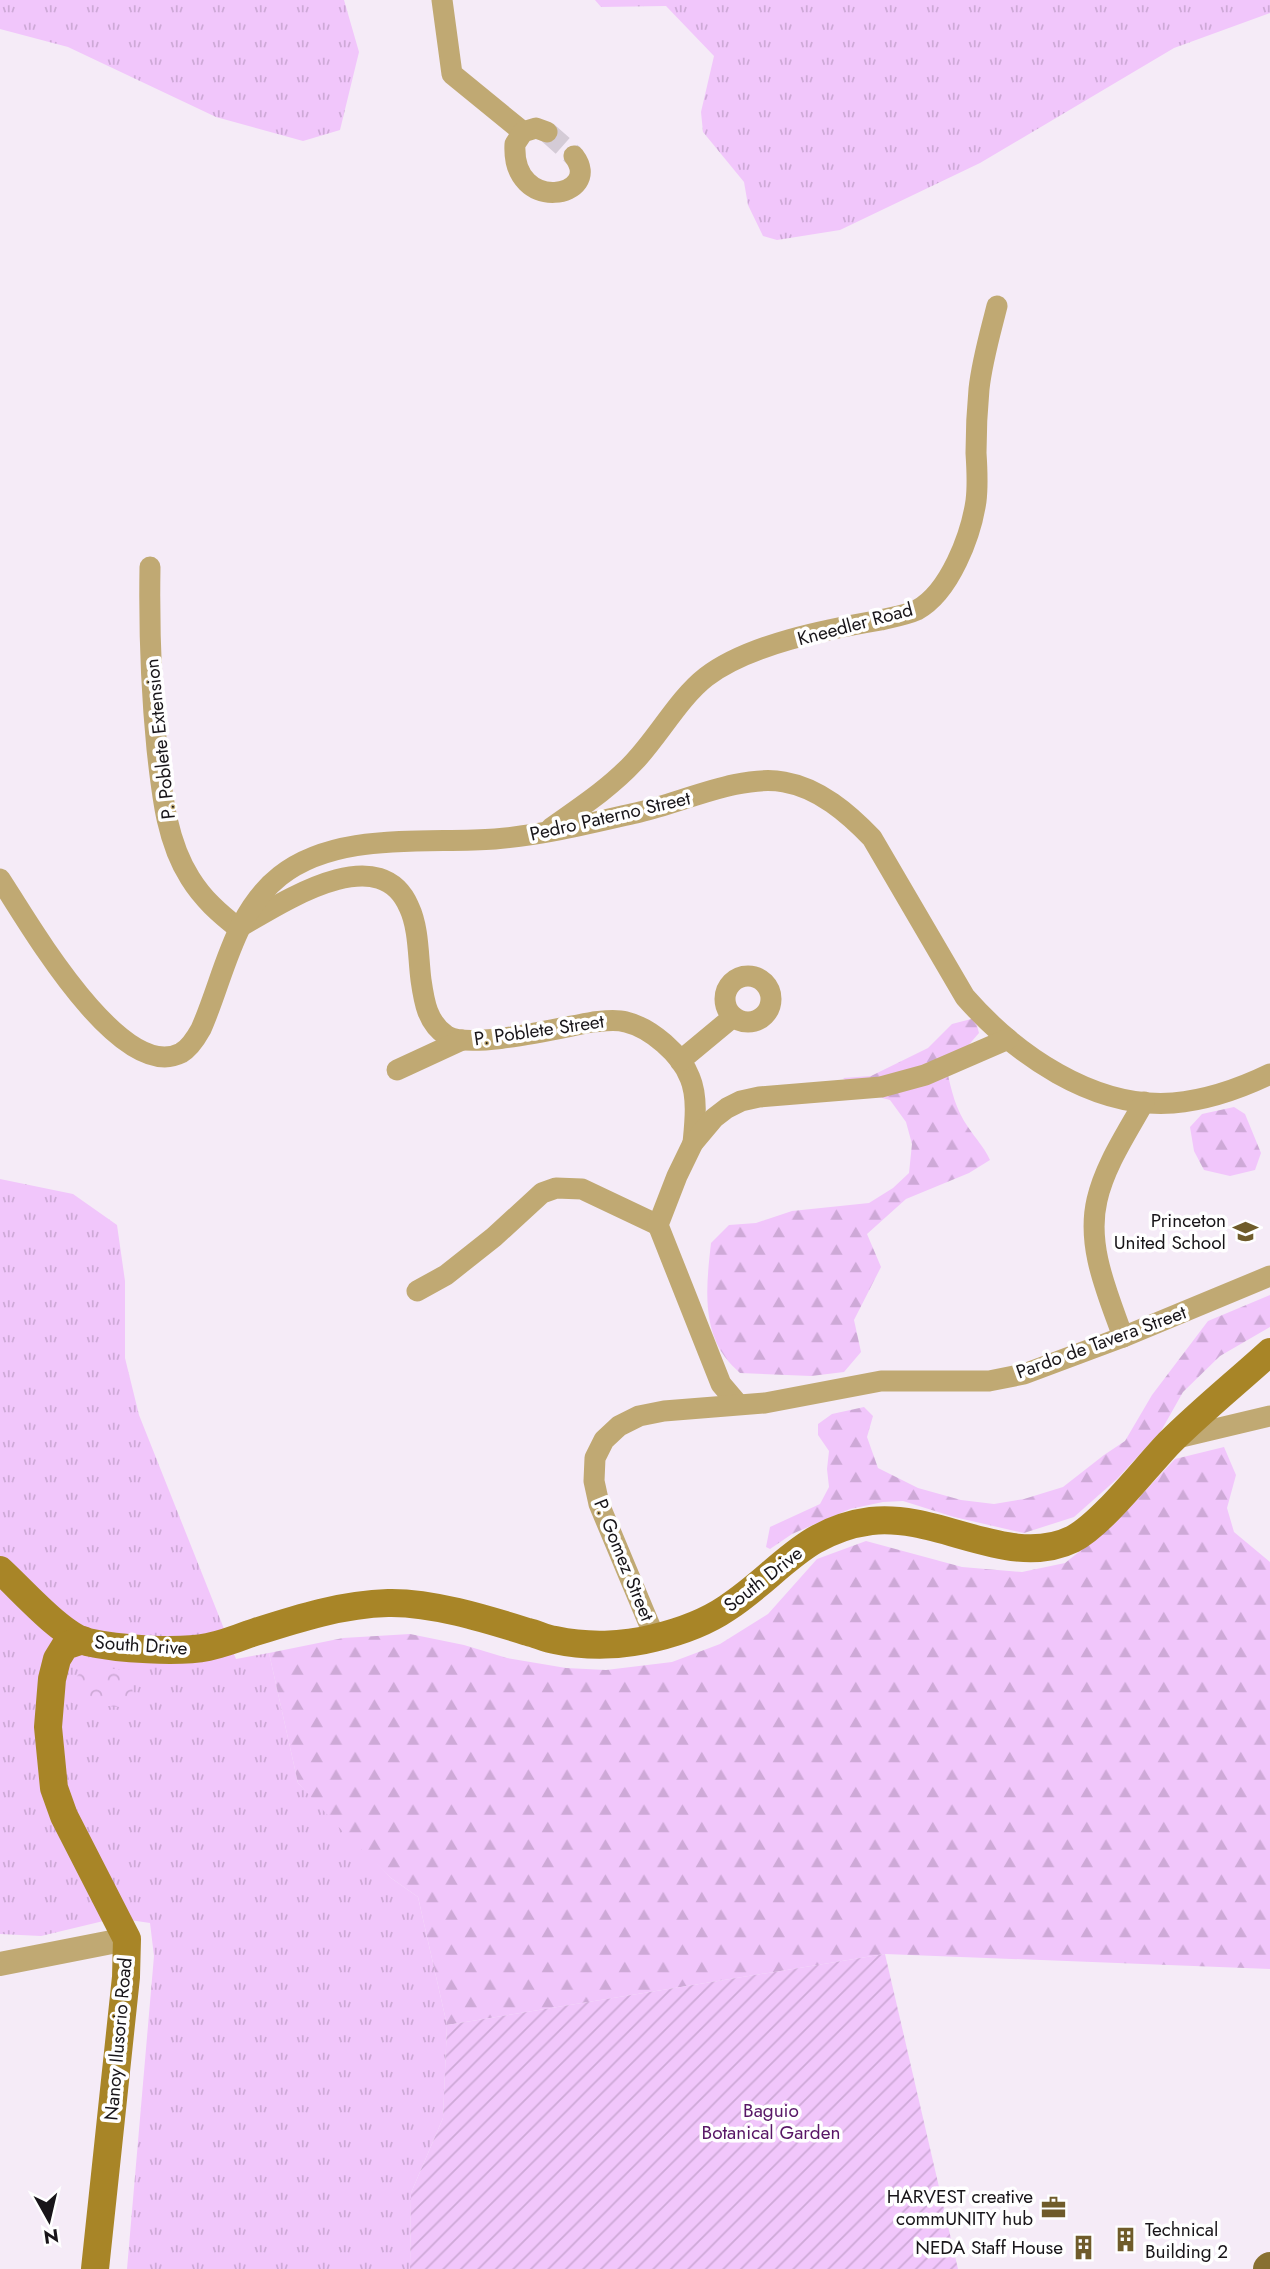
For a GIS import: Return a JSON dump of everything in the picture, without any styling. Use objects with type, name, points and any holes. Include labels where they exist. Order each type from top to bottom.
[{"type":"main road","name":"South Drive","points":[[74,1636],[139,1648],[205,1648],[326,1613],[359,1605],[390,1603],[455,1613],[554,1640],[583,1644],[622,1644],[655,1638],[697,1625],[725,1609],[795,1551],[818,1537],[844,1527],[872,1521],[900,1520],[1023,1549],[1061,1544],[1077,1537],[1094,1523],[1172,1440],[1270,1352]]},
{"type":"main road","points":[[0,1570],[74,1636]]},
{"type":"main road","name":"Nanoy Ilusorio Road","points":[[74,1636],[57,1659],[52,1679],[48,1727],[54,1788],[64,1816],[127,1939],[126,1977],[95,2269]]},
{"type":"street","points":[[442,0],[452,74],[523,132]]},
{"type":"street","points":[[547,132],[536,128],[523,132],[515,144],[516,160],[525,177],[539,191],[555,194],[573,186],[580,170],[574,156]]},
{"type":"street","name":"Kneedler Road","points":[[544,834],[632,765],[706,677],[732,662],[766,648],[802,637],[898,616],[917,610],[933,598],[957,561],[969,531],[976,499],[979,388],[997,306]]},
{"type":"street","name":"P. Poblete Extension","points":[[150,567],[152,685],[166,812],[174,845],[206,902],[238,928]]},
{"type":"street","name":"Pedro Paterno Street","points":[[0,879],[52,960],[87,1005],[109,1028],[143,1053],[155,1057],[169,1057],[182,1053],[197,1036],[211,1006],[238,928],[262,894],[279,877],[299,863],[325,852],[369,845],[544,834],[666,806],[736,784],[784,782],[813,792],[855,820],[872,838],[965,997],[984,1019],[1008,1040],[1066,1078],[1090,1089],[1144,1102],[1171,1103],[1224,1094],[1270,1074]]},
{"type":"street","name":"P. Poblete Street","points":[[238,928],[282,903],[327,883],[347,877],[381,877],[403,895],[411,909],[423,999],[428,1016],[448,1037],[478,1041],[612,1020],[628,1022],[652,1035],[726,1108]]},
{"type":"street","points":[[693,1143],[695,1110],[686,1071],[733,1017]]},
{"type":"street","points":[[397,1070],[462,1040]]},
{"type":"street","points":[[729,1405],[658,1226],[693,1143],[714,1118],[741,1101],[759,1097],[881,1087],[925,1075],[1008,1040]]},
{"type":"street","points":[[1123,1337],[1098,1261],[1094,1218],[1097,1200],[1111,1163],[1144,1102]]},
{"type":"street","points":[[417,1291],[446,1276],[542,1193],[556,1188],[582,1189],[658,1226]]},
{"type":"street","name":"Pardo de Tavera Street","points":[[729,1405],[809,1396],[881,1381],[989,1381],[1024,1374],[1123,1337],[1270,1276]]},
{"type":"street","name":"P. Gomez Street","points":[[655,1638],[599,1504],[594,1481],[595,1458],[604,1440],[619,1426],[639,1416],[729,1405]]},
{"type":"street","points":[[1172,1440],[1270,1416]]},
{"type":"street","points":[[0,1964],[127,1939]]},
{"type":"green space","points":[[0,0],[344,0],[359,52],[340,130],[303,141],[216,117],[68,47],[0,29]]},
{"type":"green space","points":[[595,0],[1270,0],[1270,13],[1174,48],[980,163],[840,230],[777,240],[763,236],[748,205],[744,182],[703,132],[701,112],[714,56],[666,6],[601,7]]},
{"type":"green space","points":[[975,1018],[979,1033],[947,1070],[960,1114],[990,1160],[969,1173],[906,1199],[867,1234],[881,1267],[854,1320],[861,1352],[844,1372],[811,1376],[740,1373],[725,1357],[712,1331],[708,1302],[711,1243],[729,1225],[756,1223],[792,1211],[869,1203],[893,1188],[909,1173],[912,1144],[906,1122],[890,1100],[860,1092],[843,1078],[871,1076],[928,1048],[952,1024]]},
{"type":"green space","points":[[1234,1107],[1245,1114],[1261,1153],[1255,1170],[1230,1176],[1204,1170],[1194,1151],[1190,1127],[1202,1114]]},
{"type":"green space","points":[[0,1179],[73,1194],[117,1225],[125,1281],[125,1358],[139,1415],[236,1659],[269,1653],[298,1783],[391,1878],[418,1897],[447,2025],[443,2118],[411,2193],[410,2269],[127,2269],[154,1956],[150,1923],[116,1918],[41,1936],[0,1934]]},
{"type":"green space","points":[[1270,1295],[1270,1327],[1220,1356],[1183,1392],[1161,1431],[1117,1479],[1074,1517],[1024,1533],[954,1517],[903,1501],[883,1502],[850,1509],[792,1534],[770,1549],[766,1547],[770,1527],[820,1504],[829,1487],[829,1451],[818,1435],[818,1424],[832,1414],[864,1407],[873,1416],[867,1437],[878,1468],[918,1488],[961,1500],[994,1504],[1024,1499],[1063,1487],[1125,1441],[1152,1395],[1208,1321]]},
{"type":"green space","points":[[1224,1447],[1236,1475],[1227,1508],[1234,1532],[1270,1562],[1270,1969],[885,1954],[447,2025],[418,1897],[391,1878],[298,1783],[269,1653],[343,1638],[410,1634],[464,1645],[507,1658],[566,1668],[606,1670],[672,1662],[720,1644],[768,1614],[817,1559],[866,1541],[962,1567],[1022,1572],[1065,1563],[1115,1523],[1175,1459]]},
{"type":"green space","points":[[98,1667],[133,1671],[132,1708],[72,1703],[76,1678],[83,1671]]},
{"type":"green space","name":"Baguio Botanical Garden","points":[[885,1954],[958,2269],[410,2269],[411,2193],[443,2118],[447,2025]]},
{"type":"tunnel","points":[[547,132],[574,156]]},
{"type":"place","name":"Princeton United School","points":[[1246,1231]]},
{"type":"place","name":"HARVEST creative commUNITY hub","points":[[1053,2207]]},
{"type":"place","name":"Technical Building 2","points":[[1125,2240]]},
{"type":"place","name":"NEDA Staff House","points":[[1083,2247]]}]
